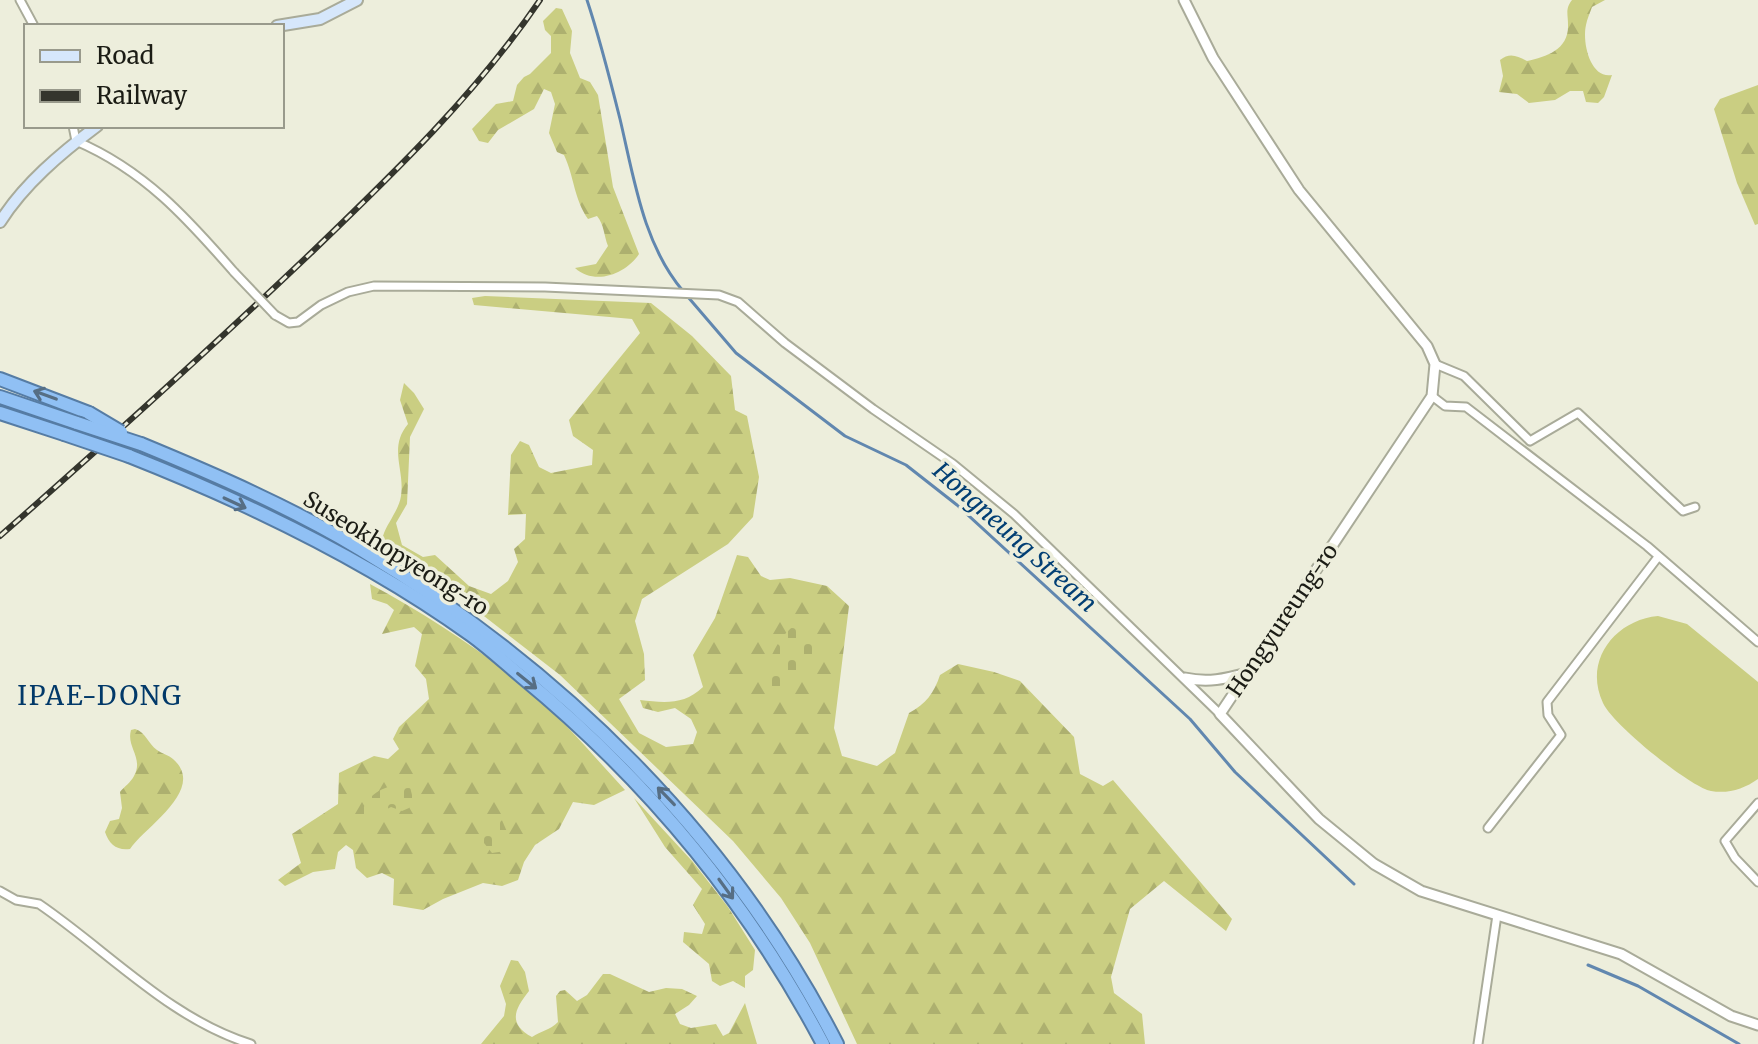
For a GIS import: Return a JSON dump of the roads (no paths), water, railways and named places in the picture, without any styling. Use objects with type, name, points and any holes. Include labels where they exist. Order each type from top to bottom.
[{"type":"highway","points":[[0,379],[89,413],[141,444]]},
{"type":"highway","name":"Suseokhopyeong-ro","points":[[0,397],[141,444],[280,506],[358,548],[431,593],[562,693],[683,814],[751,903],[837,1044]]},
{"type":"highway","name":"Suseokhopyeong-ro","points":[[0,413],[164,470],[305,535],[381,578],[472,636],[561,709],[629,775],[694,847],[752,924],[823,1044]]},
{"type":"main road","points":[[284,25],[320,19],[357,0]]},
{"type":"main road","points":[[0,222],[14,200],[76,141],[94,128]]},
{"type":"street","points":[[20,0],[33,24]]},
{"type":"street","points":[[1184,0],[1213,58],[1299,190],[1427,346],[1435,364],[1464,376],[1530,441],[1578,413],[1683,511],[1695,507]]},
{"type":"street","points":[[73,128],[76,141],[103,153],[156,188],[275,315],[289,323],[298,322],[321,305],[348,292],[374,286],[545,287],[659,292],[719,295],[738,302],[785,343],[953,464],[1014,514],[1220,714]]},
{"type":"street","name":"Hongyureung-ro","points":[[1435,364],[1432,396],[1220,714],[1319,819],[1374,864],[1421,891],[1496,920],[1621,954],[1731,1016],[1758,1025]]},
{"type":"street","points":[[1432,396],[1445,406],[1466,407],[1647,546],[1758,642]]},
{"type":"street","points":[[1488,828],[1561,735],[1548,715],[1547,702],[1658,557]]},
{"type":"street","points":[[1185,678],[1203,682],[1219,681],[1247,673]]},
{"type":"street","points":[[1758,803],[1725,841],[1735,858],[1758,882]]},
{"type":"street","points":[[0,891],[16,900],[39,904],[170,1002],[222,1035],[251,1044]]},
{"type":"street","points":[[1478,1044],[1496,920]]},
{"type":"waterway","name":"Hongneung Stream","points":[[587,0],[609,74],[642,210],[658,253],[683,291]]},
{"type":"waterway","name":"Hongneung Stream","points":[[688,297],[736,353],[845,436],[906,465],[957,505],[1190,719],[1235,772],[1354,884]]},
{"type":"waterway","name":"Hongneung Stream","points":[[1588,965],[1638,986],[1739,1044]]},
{"type":"railway","points":[[0,536],[119,431],[374,192],[462,100],[540,0]]},
{"type":"district","name":"IPAE-DONG","points":[[100,695]]}]
